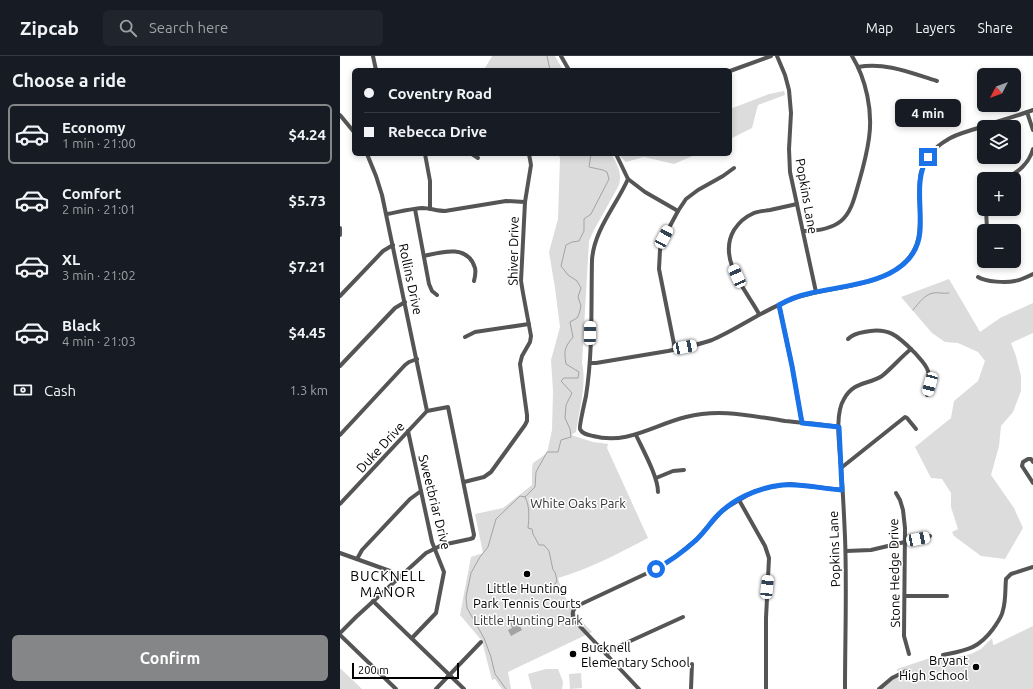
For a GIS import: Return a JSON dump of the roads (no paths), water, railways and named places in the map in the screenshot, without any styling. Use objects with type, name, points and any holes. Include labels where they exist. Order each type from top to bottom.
[{"type":"street","points":[[373,56],[376,68]]},
{"type":"street","points":[[561,56],[568,68]]},
{"type":"street","points":[[732,70],[771,56]]},
{"type":"street","name":"Popkins Lane","points":[[777,56],[785,75],[789,90],[791,113],[789,165],[816,292]]},
{"type":"street","points":[[804,232],[822,229],[838,223],[847,213],[855,196],[868,148],[870,126],[868,102],[864,86],[858,67],[852,56]]},
{"type":"street","points":[[858,67],[891,67],[937,80]]},
{"type":"street","points":[[590,363],[612,361],[696,345],[728,332],[759,314],[798,297],[858,284],[893,272],[913,253],[919,239],[920,178],[924,165],[931,153],[942,143],[954,136],[1033,110]]},
{"type":"street","points":[[1027,112],[1033,130]]},
{"type":"street","points":[[340,115],[352,130]]},
{"type":"street","points":[[1017,172],[1028,161],[1033,149]]},
{"type":"street","name":"Rollins Drive","points":[[368,156],[380,185],[387,214],[427,411]]},
{"type":"street","points":[[425,156],[430,181],[430,209]]},
{"type":"street","name":"Shiver Drive","points":[[464,482],[484,477],[491,472],[526,424],[527,415],[520,364],[522,356],[529,345],[531,336],[521,281],[525,202],[531,165],[529,156]]},
{"type":"street","points":[[617,156],[628,179],[645,192],[678,211]]},
{"type":"street","points":[[674,349],[660,279],[659,260],[662,241],[678,211],[691,194],[734,168]]},
{"type":"street","points":[[628,179],[600,231],[593,249],[591,274],[590,363],[580,430],[588,435],[606,438],[619,438],[636,435],[684,417],[708,412],[736,413],[839,427]]},
{"type":"street","points":[[387,214],[424,208],[445,211],[506,201],[525,202]]},
{"type":"street","points":[[759,314],[743,289],[732,267],[729,253],[730,240],[738,225],[752,214],[797,204]]},
{"type":"street","points":[[415,209],[429,284],[432,291],[437,295]]},
{"type":"street","points":[[340,228],[340,235]]},
{"type":"street","points":[[340,296],[383,251],[393,245]]},
{"type":"street","points":[[424,256],[451,251],[462,254],[470,260],[474,268],[474,281]]},
{"type":"street","points":[[978,277],[982,280],[1013,282],[1033,274]]},
{"type":"street","points":[[340,366],[395,308],[405,302]]},
{"type":"street","points":[[779,305],[802,423]]},
{"type":"street","points":[[465,337],[475,332],[529,324]]},
{"type":"street","points":[[848,339],[857,333],[871,330],[881,330],[896,336],[923,362],[928,371],[930,384],[927,395]]},
{"type":"street","name":"Popkins Lane","points":[[845,689],[846,551],[839,427],[840,407],[843,400],[853,388],[881,376],[911,349]]},
{"type":"street","points":[[340,435],[405,365],[417,359]]},
{"type":"street","points":[[396,689],[340,634],[356,617],[426,553],[442,545],[473,538],[474,535],[464,482],[448,407],[427,411]]},
{"type":"street","name":"Duke Drive","points":[[340,504],[427,411]]},
{"type":"street","points":[[841,468],[905,416],[916,429]]},
{"type":"street","name":"Sweetbriar Drive","points":[[408,431],[432,542],[444,569],[435,615],[412,638]]},
{"type":"street","points":[[636,435],[656,478],[658,492]]},
{"type":"street","points":[[1033,462],[1031,459],[1028,459],[1023,462],[1022,466],[1033,483]]},
{"type":"street","points":[[656,478],[673,471],[684,470]]},
{"type":"street","points":[[639,689],[574,620],[572,613],[577,606],[656,569],[675,558],[696,540],[722,511],[747,495],[770,487],[797,484],[842,490]]},
{"type":"street","points":[[357,559],[362,550],[410,499],[421,491]]},
{"type":"street","name":"Stone Hedge Drive","points":[[896,493],[900,500],[904,516],[904,636],[909,654]]},
{"type":"street","points":[[739,500],[765,546],[769,558],[766,618],[766,689]]},
{"type":"street","points":[[846,551],[871,550],[930,536]]},
{"type":"street","points":[[340,552],[390,571],[398,578]]},
{"type":"street","points":[[943,655],[971,649],[980,644],[1000,617],[1004,609],[1006,579],[1010,574],[1033,567]]},
{"type":"street","points":[[905,596],[947,596]]},
{"type":"street","points":[[373,601],[464,689]]},
{"type":"street","points":[[606,654],[615,648],[683,617]]},
{"type":"street","points":[[436,689],[481,642]]},
{"type":"street","points":[[691,689],[692,664]]},
{"type":"street","points":[[879,689],[892,678],[906,671]]},
{"type":"waterway","points":[[547,56],[550,68]]},
{"type":"waterway","points":[[506,689],[495,674],[484,638],[467,608],[466,597],[471,573],[480,557],[488,547],[496,519],[520,496],[525,497],[535,487],[536,472],[547,452],[558,452],[561,440],[571,437],[570,429],[565,418],[566,405],[572,393],[561,381],[564,378],[578,378],[579,372],[566,364],[565,353],[566,347],[573,337],[570,322],[577,318],[581,306],[578,297],[581,288],[577,281],[568,275],[561,266],[566,245],[579,241],[584,231],[584,219],[591,214],[609,179],[607,172],[589,167],[591,156]]},
{"type":"waterway","points":[[913,310],[930,294],[949,293]]},
{"type":"waterway","points":[[525,497],[529,516],[528,528],[532,529],[539,545],[544,545],[549,551],[557,581],[554,587]]},
{"type":"place","name":"Little Hunting Park Tennis Courts","points":[[527,574]]},
{"type":"place","name":"Bucknell Elementary School","points":[[573,654]]},
{"type":"place","name":"Bryant High School","points":[[976,667]]},
{"type":"district","name":"BUCKNELL MANOR","points":[[388,584]]},
{"type":"park label","name":"White Oaks Park","points":[[578,503]]},
{"type":"park label","name":"Little Hunting Park","points":[[528,620]]}]
